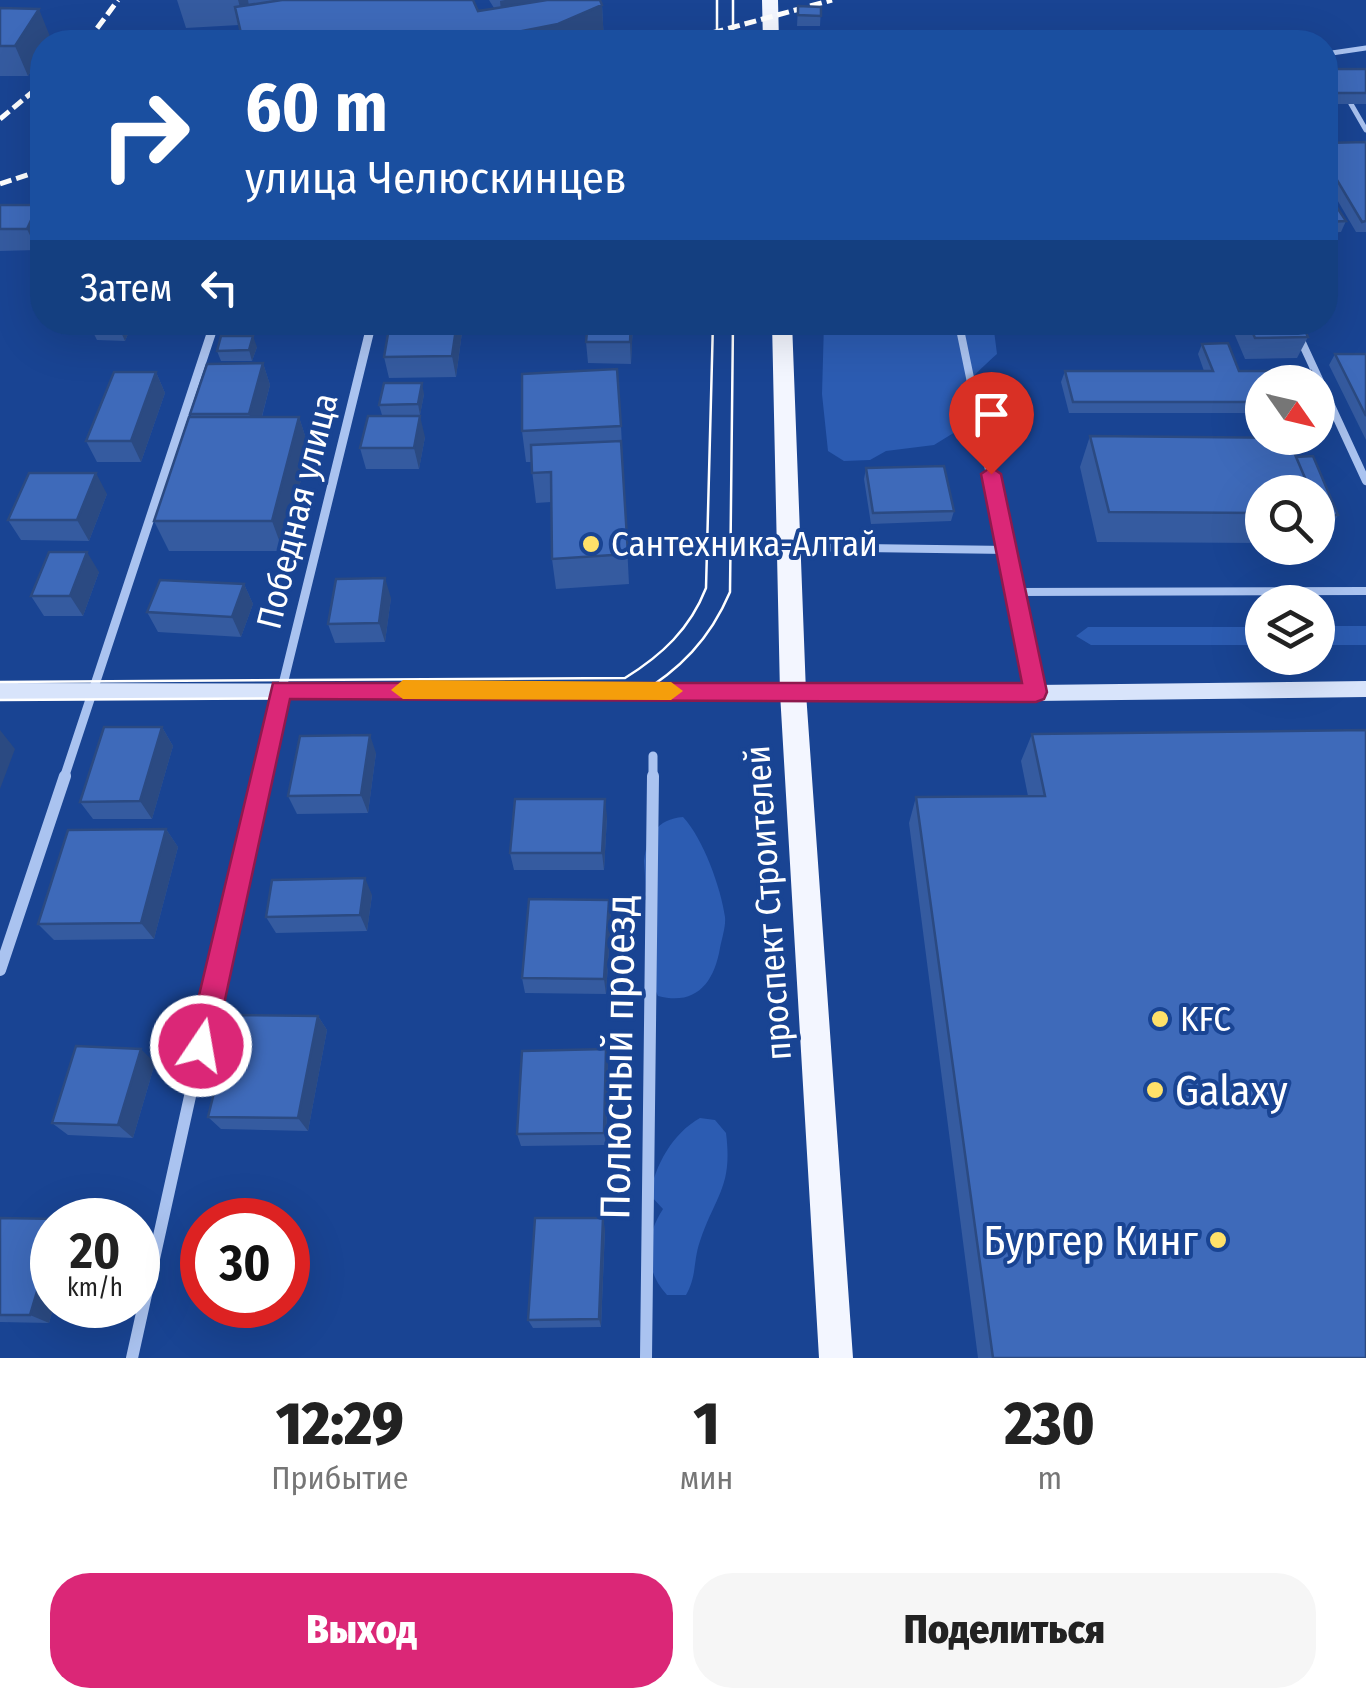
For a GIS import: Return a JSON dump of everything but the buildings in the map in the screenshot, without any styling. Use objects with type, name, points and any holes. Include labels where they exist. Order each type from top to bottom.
[{"type":"main road","points":[[770,0],[771,30]]},
{"type":"main road","name":"проспект Строителей","points":[[783,335],[793,692],[836,1358]]},
{"type":"main road","points":[[0,691],[1366,689]]},
{"type":"street","points":[[0,970],[212,335]]},
{"type":"street","name":"Победная улица","points":[[132,1358],[281,690],[369,335]]},
{"type":"street","name":"Полюсный проезд","points":[[646,1358],[653,756]]},
{"type":"lane","points":[[1338,53],[1366,48]]},
{"type":"lane","points":[[1351,104],[1366,130]]},
{"type":"lane","points":[[961,335],[1036,692]]},
{"type":"lane","points":[[1298,335],[1366,481]]},
{"type":"lane","points":[[791,547],[1008,550]]},
{"type":"lane","points":[[1016,592],[1366,591]]},
{"type":"shaded area","points":[[824,335],[995,335],[997,354],[960,397],[956,418],[960,429],[934,445],[886,451],[870,460],[844,461],[828,451],[822,394]]},
{"type":"shaded area","points":[[1335,626],[1366,626],[1366,645],[1335,645]]},
{"type":"shaded area","points":[[1088,627],[1245,627],[1245,645],[1091,645],[1076,636]]},
{"type":"shaded area","points":[[683,817],[710,864],[725,924],[708,981],[693,994],[671,998],[658,996],[652,983],[644,861],[655,830],[666,821]]},
{"type":"shaded area","points":[[700,1118],[715,1120],[726,1133],[725,1179],[700,1241],[686,1295],[667,1295],[654,1275],[649,1254],[652,1231],[663,1209],[650,1195],[667,1151]]},
{"type":"tram line","points":[[717,0],[717,30]]},
{"type":"tram line","points":[[733,0],[733,30]]},
{"type":"tram line","points":[[0,682],[625,678],[673,640],[692,616],[706,588],[713,335]]},
{"type":"tram line","points":[[0,700],[636,696],[692,652],[730,592],[733,335]]},
{"type":"railway","points":[[96,30],[118,0]]},
{"type":"railway","points":[[723,30],[832,0]]},
{"type":"railway","points":[[0,119],[30,94]]},
{"type":"railway","points":[[0,184],[30,174]]},
{"type":"slow traffic","points":[[403,690],[671,691]]},
{"type":"place","name":"Сантехника-Алтай","points":[[591,544]]},
{"type":"place","name":"KFC","points":[[1160,1019]]},
{"type":"place","name":"Galaxy","points":[[1155,1090]]},
{"type":"place","name":"Бургер Кинг","points":[[1218,1240]]},
{"type":"route","points":[[201,1046],[281,690],[1036,692],[991,474]]}]
